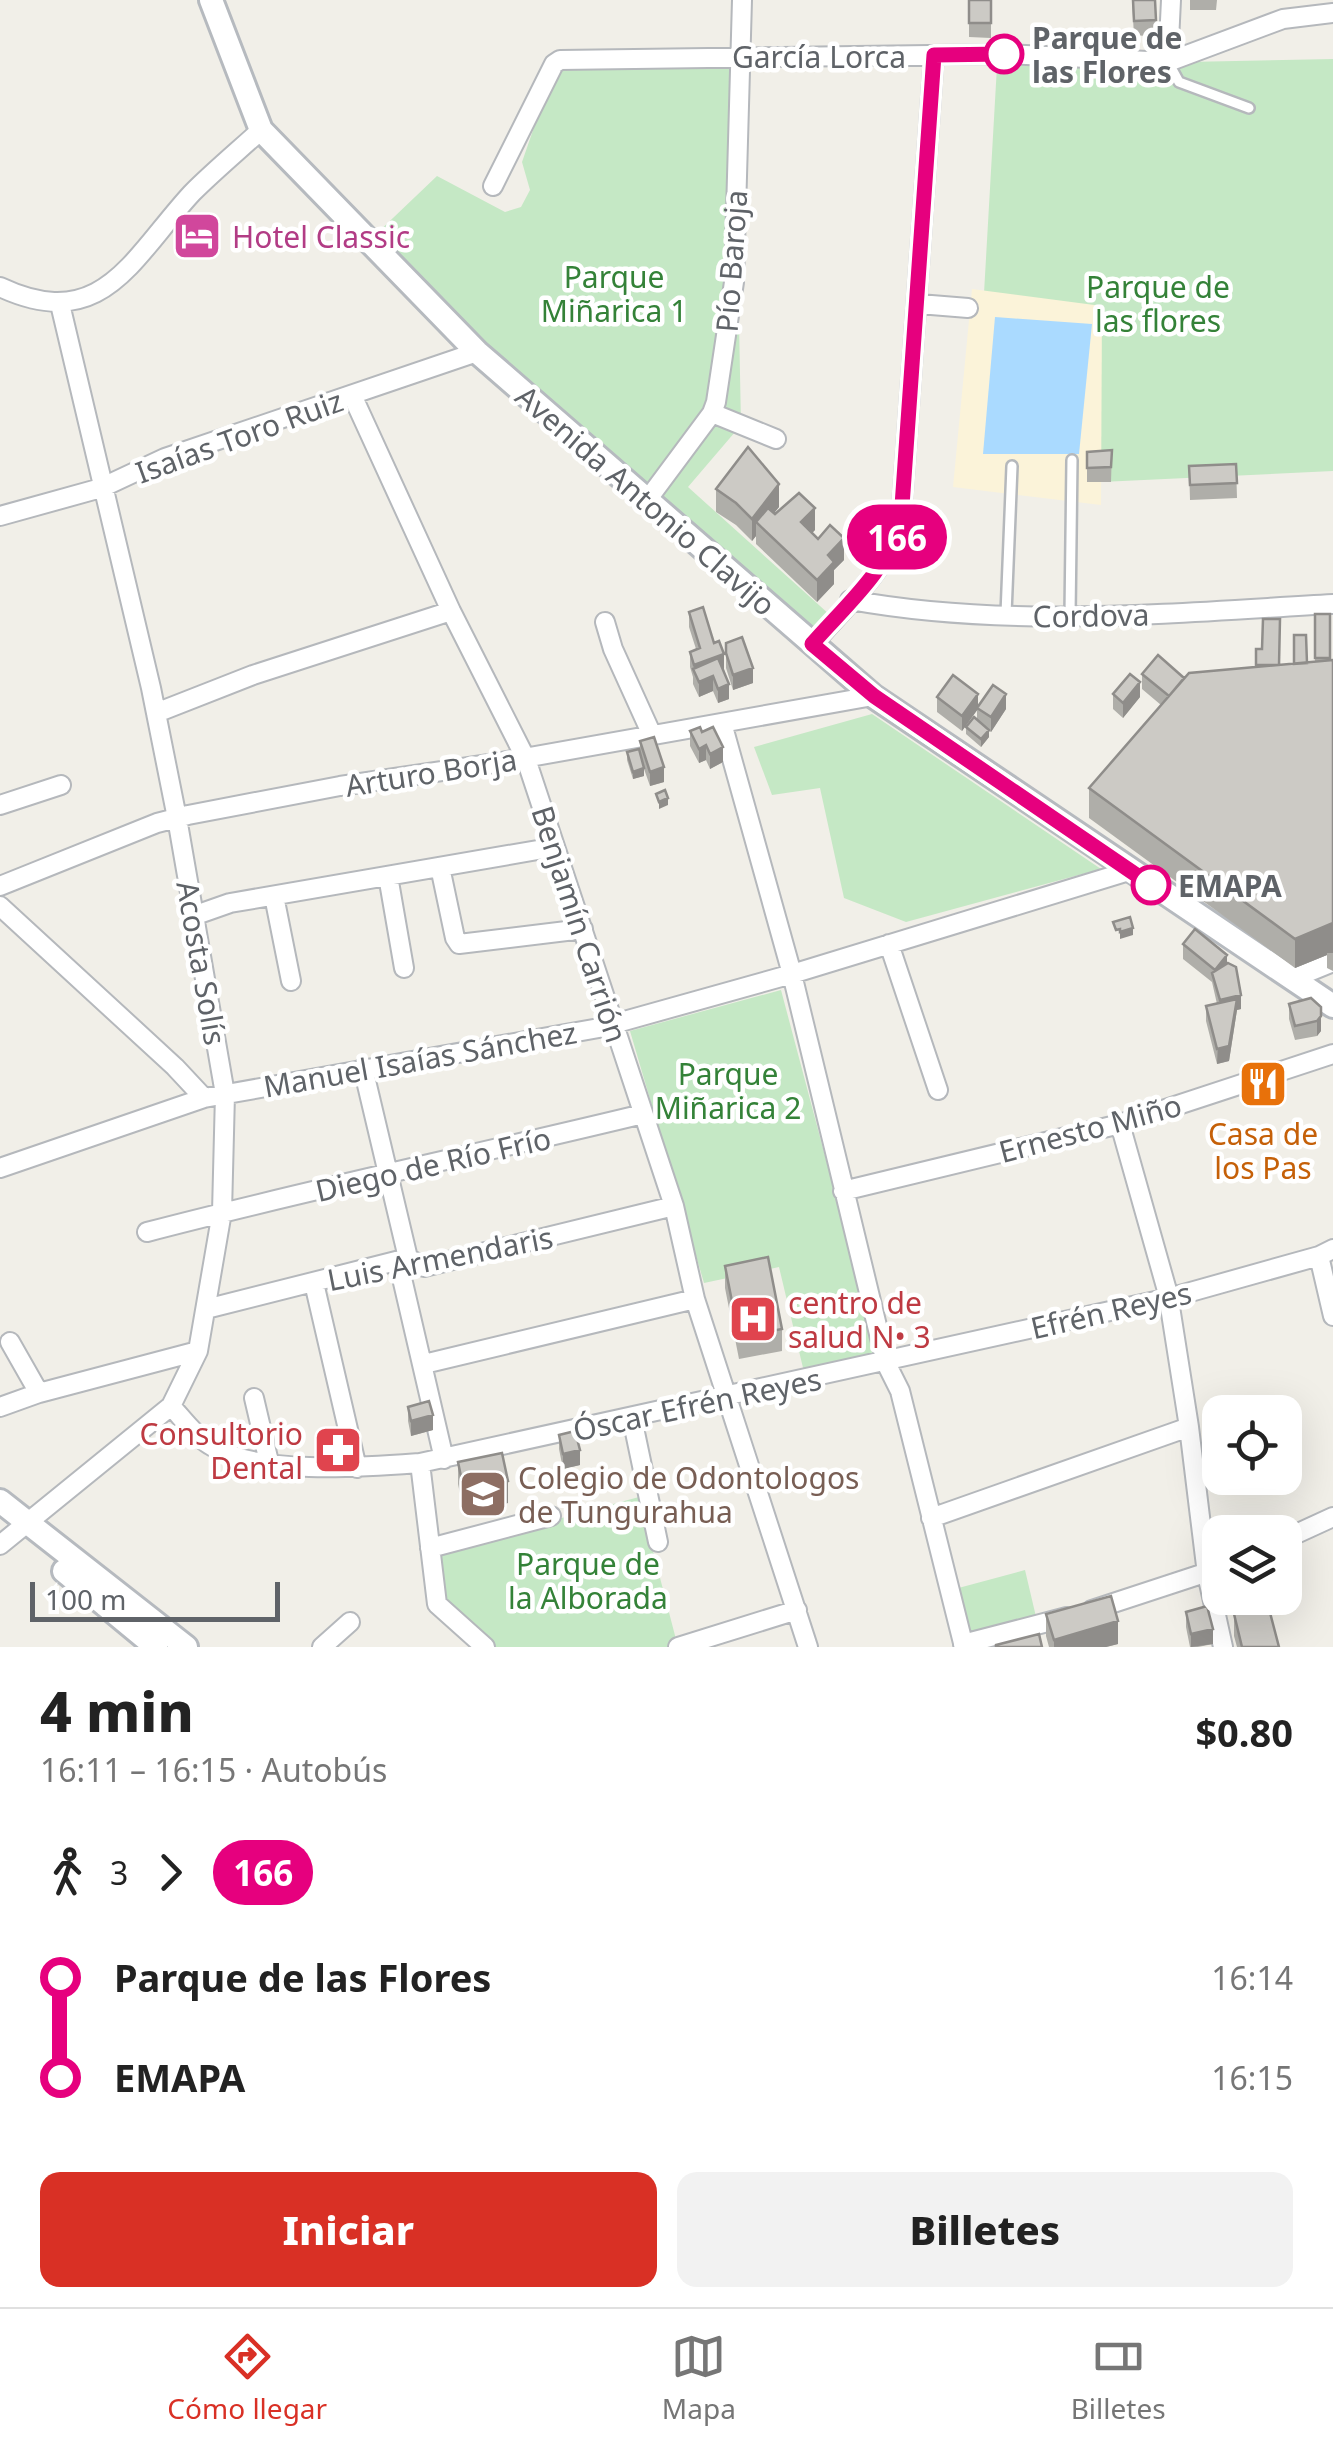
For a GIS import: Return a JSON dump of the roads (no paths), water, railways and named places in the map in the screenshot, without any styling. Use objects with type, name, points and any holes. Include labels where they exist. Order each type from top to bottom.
[{"type":"main road","name":"Avenida Antonio Clavijo","points":[[211,0],[261,130],[477,352],[874,696],[1333,1006]]},
{"type":"main road","points":[[0,1501],[10,1529],[156,1647]]},
{"type":"main road","points":[[10,1529],[181,1646]]},
{"type":"street","name":"Pío Baroja","points":[[648,500],[712,413],[734,282],[742,0]]},
{"type":"street","points":[[1168,62],[1171,0]]},
{"type":"street","name":"García Lorca","points":[[493,186],[554,64],[560,60],[1004,54],[1168,62],[1283,19],[1333,13]]},
{"type":"street","points":[[812,644],[874,575],[895,544],[901,520],[934,55]]},
{"type":"street","points":[[0,287],[40,303],[60,304],[90,296],[116,281],[194,192],[261,130]]},
{"type":"street","name":"Acosta Solís","points":[[10,1529],[172,1406],[198,1352],[222,1212],[225,1094],[177,818],[60,304]]},
{"type":"street","points":[[919,304],[968,308]]},
{"type":"street","name":"Isaías Toro Ruiz","points":[[0,516],[101,488],[165,458],[477,352]]},
{"type":"street","name":"Benjamín Carrión","points":[[352,395],[450,611],[526,758],[674,1206],[695,1300],[808,1647]]},
{"type":"street","points":[[712,413],[776,439]]},
{"type":"street","name":"Cordova","points":[[850,600],[911,611],[1070,618],[1333,604]]},
{"type":"street","points":[[156,713],[254,675],[450,611]]},
{"type":"street","points":[[605,622],[652,736]]},
{"type":"street","name":"Arturo Borja","points":[[0,886],[177,818],[340,786],[526,758],[874,696]]},
{"type":"street","points":[[722,724],[792,974],[886,1363],[900,1391],[963,1645],[1121,1602],[1202,1575]]},
{"type":"street","points":[[0,805],[61,785]]},
{"type":"street","points":[[193,916],[230,904],[556,847]]},
{"type":"street","points":[[440,867],[459,944],[583,929]]},
{"type":"street","name":"Manuel Isaías Sánchez","points":[[0,1168],[204,1098],[612,1024],[792,974],[1129,871]]},
{"type":"street","points":[[388,876],[404,968]]},
{"type":"street","points":[[274,896],[291,981]]},
{"type":"street","points":[[0,906],[204,1098]]},
{"type":"street","points":[[889,944],[938,1090]]},
{"type":"street","points":[[1294,978],[1333,962]]},
{"type":"street","name":"Ernesto Miño","points":[[843,1190],[1120,1124],[1333,1054]]},
{"type":"street","points":[[363,1068],[389,1176],[444,1460]]},
{"type":"street","name":"Diego de Río Frío","points":[[147,1232],[643,1114]]},
{"type":"street","points":[[1120,1124],[1169,1298],[1204,1515]]},
{"type":"street","name":"Luis Armendaris","points":[[206,1310],[403,1259],[424,1267],[674,1206]]},
{"type":"street","points":[[1326,1253],[1333,1316]]},
{"type":"street","name":"Efrén Reyes","points":[[886,1363],[1169,1298],[1326,1253]]},
{"type":"street","points":[[314,1283],[357,1468]]},
{"type":"street","points":[[424,1364],[695,1300]]},
{"type":"street","points":[[10,1342],[39,1393]]},
{"type":"street","points":[[0,1407],[39,1393],[198,1352]]},
{"type":"street","name":"Óscar Efrén Reyes","points":[[172,1406],[211,1446],[269,1462],[357,1468],[444,1460],[886,1363]]},
{"type":"street","points":[[254,1398],[269,1462]]},
{"type":"street","points":[[632,1418],[658,1542]]},
{"type":"street","points":[[931,1518],[1189,1426]]},
{"type":"street","points":[[420,1463],[438,1604],[485,1647]]},
{"type":"street","points":[[430,1548],[551,1516]]},
{"type":"street","points":[[1302,1531],[1333,1517]]},
{"type":"street","points":[[678,1647],[797,1610]]},
{"type":"street","points":[[1219,1615],[1223,1647]]},
{"type":"street","points":[[322,1647],[350,1622]]},
{"type":"lane","points":[[1168,62],[1179,82],[1249,108]]},
{"type":"lane","points":[[1070,618],[1072,460]]},
{"type":"lane","points":[[1006,617],[1012,466]]},
{"type":"water","points":[[995,317],[1092,324],[1079,454],[983,454]]},
{"type":"place","name":"Parque de las Flores","points":[[1004,54]]},
{"type":"place","name":"Hotel Classic","points":[[197,236]]},
{"type":"place","name":"EMAPA","points":[[1151,885]]},
{"type":"place","name":"Casa de los Pas","points":[[1263,1084]]},
{"type":"place","name":"centro de salud N• 3","points":[[753,1319]]},
{"type":"place","name":"Consultorio Dental","points":[[338,1450]]},
{"type":"place","name":"Colegio de Odontologos de Tungurahua","points":[[483,1494]]},
{"type":"park label","name":"Parque Miñarica 1","points":[[614,293]]},
{"type":"park label","name":"Parque de las flores","points":[[1158,303]]},
{"type":"park label","name":"Parque Miñarica 2","points":[[728,1090]]},
{"type":"park label","name":"Parque de la Alborada","points":[[588,1580]]}]
